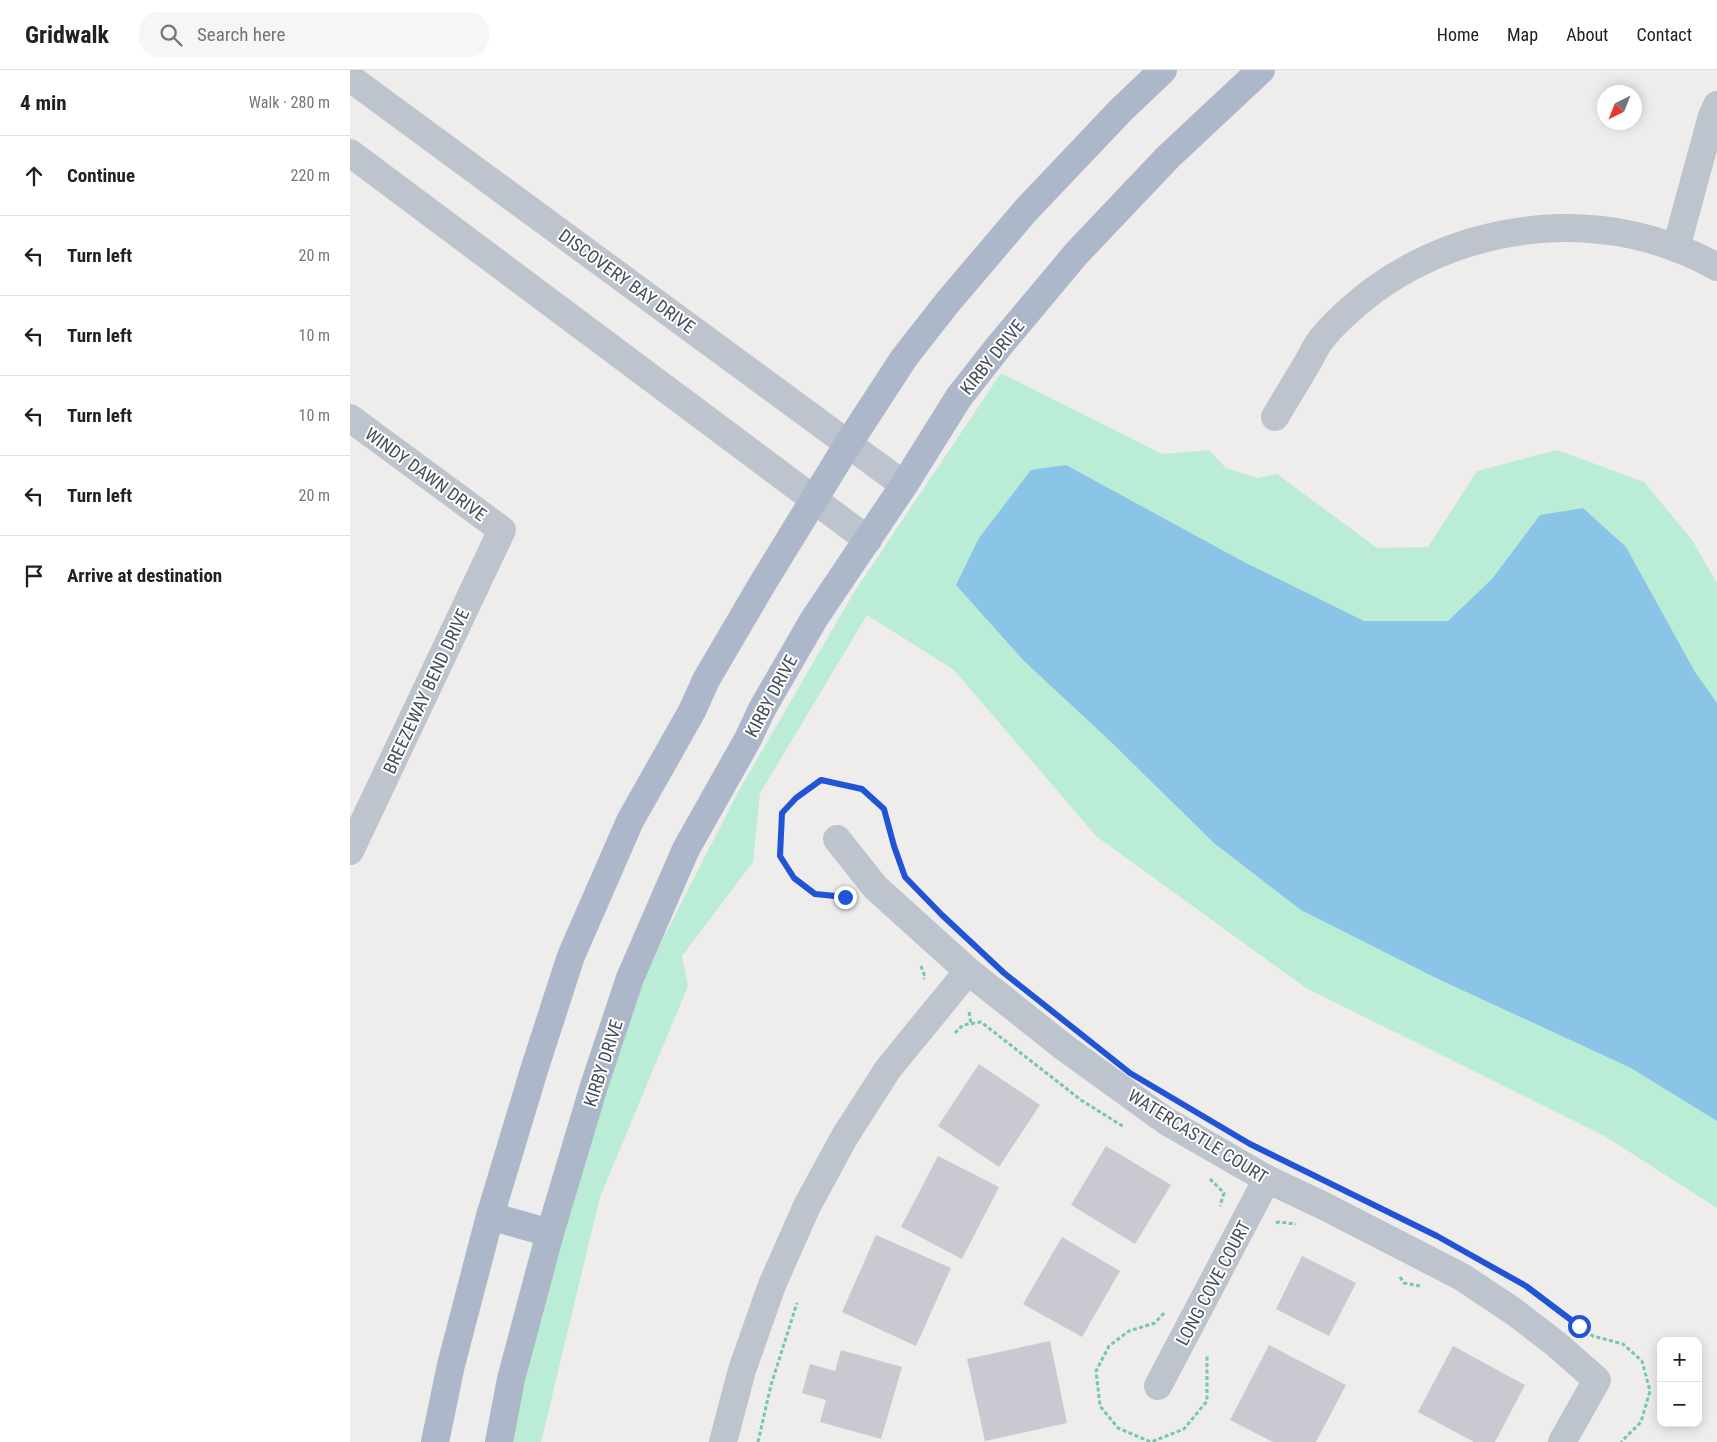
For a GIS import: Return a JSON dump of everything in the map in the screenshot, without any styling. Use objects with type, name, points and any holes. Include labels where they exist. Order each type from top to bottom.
[{"type":"main road","points":[[435,1442],[451,1364],[490,1216],[535,1067],[572,956],[630,821],[692,711],[706,680],[761,586],[848,444],[904,358],[947,303],[1026,210],[1121,110],[1163,70]]},
{"type":"main road","name":"KIRBY DRIVE","points":[[499,1442],[512,1379],[550,1233],[594,1086],[630,978],[686,849],[748,739],[762,709],[814,619],[904,485],[959,397],[1076,254],[1168,157],[1261,70]]},
{"type":"main road","points":[[490,1216],[550,1233]]},
{"type":"street","name":"DISCOVERY BAY DRIVE","points":[[350,78],[904,485]]},
{"type":"street","points":[[1676,248],[1712,116],[1717,105]]},
{"type":"street","points":[[350,154],[868,540]]},
{"type":"street","points":[[1276,417],[1323,336],[1357,303],[1394,276],[1436,254],[1477,239],[1523,230],[1570,227],[1617,232],[1662,243],[1717,266]]},
{"type":"street","name":"WINDY DAWN DRIVE","points":[[350,418],[502,530]]},
{"type":"street","name":"BREEZEWAY BEND DRIVE","points":[[350,851],[502,530]]},
{"type":"street","name":"WATERCASTLE COURT","points":[[837,840],[875,887],[968,971],[1065,1048],[1166,1121],[1267,1179],[1462,1277],[1513,1311],[1556,1344],[1597,1380],[1562,1442]]},
{"type":"street","points":[[723,1442],[742,1370],[772,1285],[807,1206],[845,1136],[888,1069],[968,971]]},
{"type":"street","name":"LONG COVE COURT","points":[[1158,1386],[1267,1179]]},
{"type":"path","points":[[852,899],[815,894],[794,878],[780,856],[782,813],[796,798],[821,780],[862,789],[884,809],[905,877],[911,883]]},
{"type":"path","points":[[920,964],[925,977],[922,985]]},
{"type":"path","points":[[951,1037],[963,1025],[981,1022],[1081,1100],[1129,1130]]},
{"type":"path","points":[[1206,1176],[1224,1193],[1219,1209]]},
{"type":"path","points":[[1274,1224],[1279,1222],[1302,1225]]},
{"type":"path","points":[[1399,1275],[1404,1283],[1424,1286]]},
{"type":"path","points":[[758,1442],[771,1385],[798,1298]]},
{"type":"path","points":[[1169,1308],[1156,1323],[1129,1331],[1109,1346],[1096,1371],[1100,1406],[1118,1428],[1151,1442],[1184,1429],[1207,1401],[1208,1368],[1206,1350]]},
{"type":"path","points":[[1579,1326],[1593,1336],[1623,1344],[1642,1361],[1650,1391],[1641,1422],[1621,1442]]},
{"type":"green space","points":[[1001,373],[1162,454],[1209,450],[1226,468],[1257,478],[1277,474],[1377,548],[1428,547],[1477,471],[1557,450],[1644,482],[1692,540],[1717,583],[1717,1208],[1603,1135],[1306,988],[1096,836],[954,670],[867,615],[760,793],[753,862],[682,956],[688,986],[600,1197],[541,1442],[510,1442],[547,1277],[628,1007],[737,794],[853,594]]},
{"type":"water","points":[[1066,465],[1244,562],[1364,621],[1448,621],[1492,579],[1540,515],[1583,508],[1626,547],[1695,672],[1717,703],[1717,1121],[1631,1068],[1436,978],[1301,910],[1214,843],[1108,739],[1024,661],[956,585],[979,538],[1031,470]]},
{"type":"building","points":[[979,1064],[1040,1105],[999,1167],[938,1126]]},
{"type":"building","points":[[1106,1146],[1171,1185],[1135,1244],[1071,1205]]},
{"type":"building","points":[[938,1156],[999,1187],[962,1259],[901,1227]]},
{"type":"building","points":[[876,1235],[951,1268],[916,1346],[842,1312]]},
{"type":"building","points":[[1062,1237],[1120,1271],[1082,1337],[1023,1304]]},
{"type":"building","points":[[1302,1256],[1356,1283],[1329,1336],[1276,1309]]},
{"type":"building","points":[[1050,1341],[1067,1423],[985,1441],[967,1359]]},
{"type":"building","points":[[1269,1345],[1346,1385],[1316,1442],[1273,1442],[1230,1420]]},
{"type":"building","points":[[1453,1346],[1525,1385],[1495,1442],[1474,1442],[1418,1412]]},
{"type":"building","points":[[841,1350],[902,1367],[881,1439],[820,1422],[826,1400],[802,1393],[810,1364],[835,1371]]},
{"type":"route","points":[[845,897],[815,894],[794,878],[780,856],[782,813],[796,798],[821,780],[862,789],[884,809],[905,877],[942,915],[1004,973],[1130,1073],[1250,1144],[1437,1236],[1526,1286],[1579,1326]]}]
